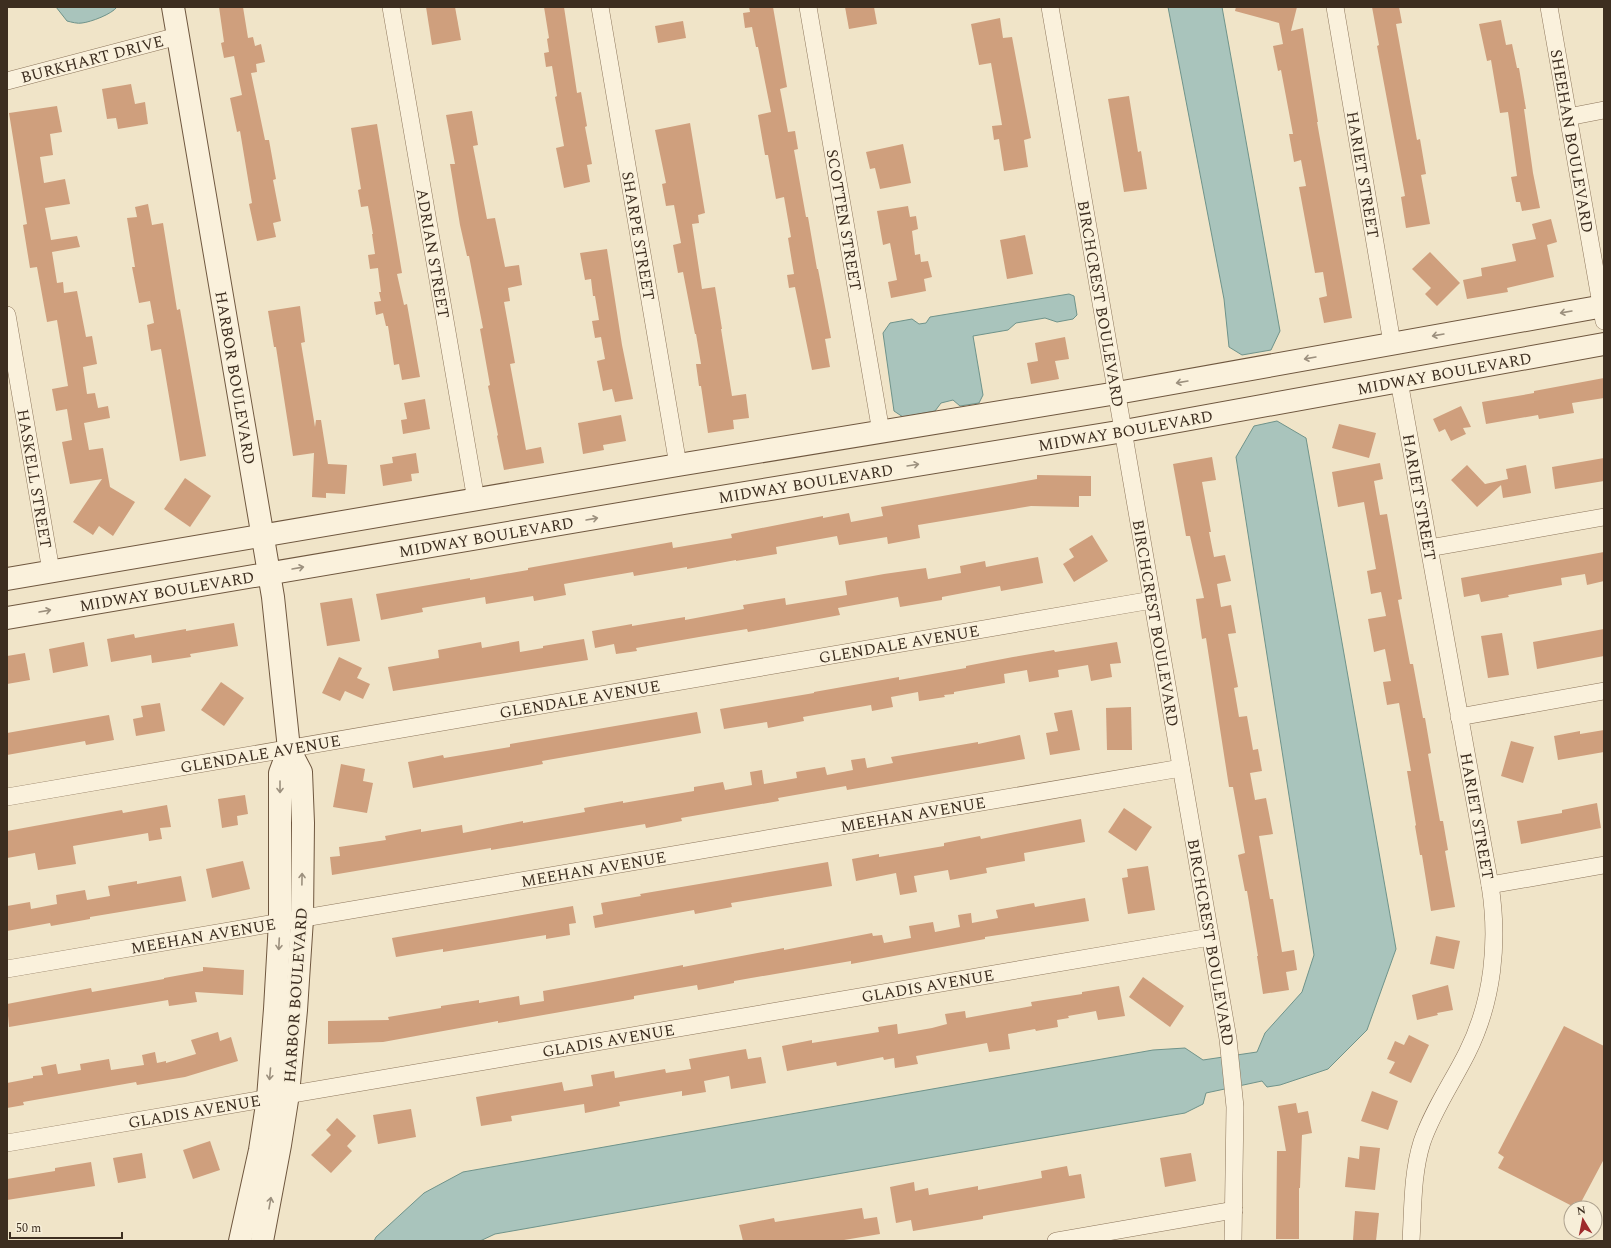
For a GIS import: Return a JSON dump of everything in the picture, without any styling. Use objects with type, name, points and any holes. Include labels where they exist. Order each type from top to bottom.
[{"type":"street","name":"HARBOR BOULEVARD","points":[[173,7],[274,597],[289,749],[301,772],[303,823],[302,919],[296,1010],[278,1096],[260,1150],[240,1241]]},
{"type":"street","name":"ADRIAN STREET","points":[[392,7],[476,500]]},
{"type":"street","name":"SHARPE STREET","points":[[600,7],[678,465]]},
{"type":"street","name":"SCOTTEN STREET","points":[[808,7],[881,432]]},
{"type":"street","name":"BIRCHCREST BOULEVARD","points":[[1050,7],[1228,1039],[1235,1107],[1233,1241]]},
{"type":"street","name":"HARIET STREET","points":[[1335,7],[1392,343]]},
{"type":"street","name":"SHEEHAN BOULEVARD","points":[[1549,7],[1603,311]]},
{"type":"street","name":"BURKHART DRIVE","points":[[7,81],[178,36]]},
{"type":"street","points":[[1568,117],[1604,110]]},
{"type":"street","points":[[7,579],[678,465],[1117,393],[1392,343],[1603,311]]},
{"type":"street","name":"HASKELL STREET","points":[[7,315],[51,571]]},
{"type":"street","name":"MIDWAY BOULEVARD","points":[[7,618],[1124,431],[1604,344]]},
{"type":"street","name":"HARIET STREET","points":[[1399,381],[1494,909],[1492,970],[1486,1003],[1479,1026],[1468,1052],[1441,1099],[1431,1119],[1422,1143],[1416,1166],[1413,1196],[1412,1241]]},
{"type":"street","points":[[1429,548],[1604,517]]},
{"type":"street","name":"GLENDALE AVENUE","points":[[7,797],[1152,600]]},
{"type":"street","points":[[1459,717],[1604,691]]},
{"type":"street","name":"HARBOR BOULEVARD","points":[[262,1241],[280,1145],[275,1009],[280,922],[280,773],[289,749]]},
{"type":"street","name":"MEEHAN AVENUE","points":[[7,969],[1181,768]]},
{"type":"street","points":[[1490,885],[1604,865]]},
{"type":"street","name":"GLADIS AVENUE","points":[[7,1143],[1210,937]]},
{"type":"street","points":[[1056,1241],[1234,1210]]},
{"type":"water","points":[[56,7],[117,7],[101,17],[79,23],[67,21]]},
{"type":"water","points":[[1168,7],[1222,7],[1280,331],[1271,350],[1242,355],[1229,347],[1224,299]]},
{"type":"water","points":[[1069,294],[1074,296],[1077,315],[1073,319],[1057,322],[1045,318],[1016,323],[1008,330],[973,336],[983,395],[979,403],[960,406],[953,400],[941,403],[935,411],[903,417],[894,411],[883,333],[890,323],[912,319],[919,324],[926,323],[930,317]]},
{"type":"water","points":[[1277,421],[1306,438],[1396,949],[1367,1030],[1328,1069],[1280,1085],[1267,1087],[1262,1081],[1206,1093],[1203,1104],[1185,1113],[495,1234],[480,1241],[374,1241],[376,1237],[424,1193],[463,1172],[1153,1050],[1185,1048],[1203,1060],[1257,1052],[1265,1033],[1302,992],[1314,955],[1236,457],[1254,426]]},
{"type":"building","points":[[219,7],[243,7],[248,38],[253,37],[255,46],[261,44],[265,62],[256,64],[257,72],[251,73],[265,140],[269,140],[276,179],[273,180],[281,221],[273,223],[276,237],[257,241],[249,204],[252,203],[240,131],[237,132],[230,98],[242,95],[234,56],[224,58],[221,43],[224,42]]},
{"type":"building","points":[[426,7],[455,7],[461,40],[432,45]]},
{"type":"building","points":[[544,7],[564,7],[577,93],[581,92],[587,126],[585,127],[592,164],[587,165],[590,182],[564,188],[556,148],[564,146],[555,97],[557,96],[552,66],[546,67],[544,53],[549,52],[547,39],[549,38]]},
{"type":"building","points":[[749,7],[773,7],[787,87],[780,89],[788,132],[795,131],[798,149],[794,150],[831,338],[825,339],[830,367],[812,370],[795,287],[789,288],[787,275],[794,274],[788,238],[791,237],[784,197],[776,199],[768,155],[765,155],[758,115],[771,112],[758,47],[756,47],[752,27],[745,28],[743,13],[750,12]]},
{"type":"building","points":[[845,7],[874,7],[877,24],[849,29]]},
{"type":"building","points":[[1236,7],[1297,7],[1291,31],[1303,28],[1317,122],[1352,318],[1324,323],[1319,298],[1327,296],[1323,272],[1315,273],[1299,187],[1306,186],[1301,160],[1294,162],[1289,134],[1293,134],[1281,70],[1278,71],[1273,46],[1283,44],[1279,23],[1235,11]]},
{"type":"building","points":[[1372,7],[1399,7],[1402,23],[1396,24],[1417,140],[1420,139],[1426,174],[1421,175],[1430,224],[1406,228],[1401,197],[1405,196],[1377,46],[1379,45]]},
{"type":"building","points":[[1000,18],[1003,38],[1012,37],[1031,138],[1024,140],[1028,167],[1004,171],[999,139],[994,140],[992,126],[1002,125],[991,63],[979,65],[971,24]]},
{"type":"building","points":[[1501,20],[1506,45],[1512,44],[1517,68],[1519,68],[1526,109],[1524,109],[1533,173],[1540,208],[1522,211],[1520,202],[1516,202],[1511,177],[1517,176],[1508,112],[1500,113],[1491,60],[1487,61],[1479,24]]},
{"type":"building","points":[[683,21],[686,38],[658,43],[655,26]]},
{"type":"building","points":[[131,84],[135,104],[145,102],[148,124],[118,129],[116,118],[107,119],[102,89]]},
{"type":"building","points":[[1129,96],[1138,152],[1141,151],[1147,189],[1124,192],[1108,99]]},
{"type":"building","points":[[57,106],[62,132],[50,134],[53,155],[40,157],[44,183],[65,179],[70,204],[45,208],[51,240],[77,236],[80,247],[52,252],[57,283],[63,282],[64,293],[77,291],[86,337],[92,336],[97,364],[83,367],[87,394],[95,393],[98,408],[108,406],[110,418],[84,423],[89,450],[103,448],[110,487],[135,502],[113,536],[99,526],[93,535],[73,522],[102,479],[70,484],[62,442],[72,440],[67,409],[56,411],[52,389],[68,386],[57,320],[47,322],[37,267],[30,268],[23,225],[27,224],[9,113]]},
{"type":"building","points":[[472,111],[478,145],[473,146],[487,219],[495,218],[505,267],[519,265],[522,285],[508,288],[510,301],[504,302],[515,363],[510,364],[526,450],[541,447],[544,463],[504,470],[488,386],[490,385],[480,329],[483,328],[469,256],[467,256],[460,225],[450,164],[455,164],[446,115]]},
{"type":"building","points":[[690,123],[705,213],[698,215],[699,223],[692,224],[702,289],[715,287],[732,396],[746,394],[749,418],[733,420],[734,429],[708,433],[696,364],[701,364],[696,334],[683,272],[678,273],[673,245],[681,243],[674,205],[666,206],[662,184],[666,183],[655,130]]},
{"type":"building","points":[[377,124],[402,273],[397,274],[404,305],[407,304],[420,377],[402,380],[399,364],[394,365],[388,326],[386,326],[383,313],[376,315],[374,302],[381,301],[378,268],[370,269],[368,255],[375,254],[373,234],[368,206],[361,207],[358,190],[361,189],[351,128]]},
{"type":"building","points":[[903,144],[911,183],[880,189],[875,168],[870,169],[866,152]]},
{"type":"building","points":[[148,204],[152,225],[163,223],[177,310],[180,309],[206,456],[180,461],[161,349],[151,351],[147,325],[154,323],[150,301],[139,303],[132,267],[135,267],[127,218],[137,217],[135,207]]},
{"type":"building","points":[[908,206],[910,217],[916,216],[918,229],[912,231],[915,255],[920,254],[921,262],[928,261],[932,277],[924,279],[926,291],[891,298],[888,282],[897,280],[890,243],[883,245],[877,211]]},
{"type":"building","points":[[1551,219],[1557,242],[1547,245],[1554,277],[1507,288],[1508,292],[1467,299],[1463,280],[1482,276],[1481,268],[1516,261],[1512,244],[1536,239],[1532,224]]},
{"type":"building","points":[[1025,235],[1033,274],[1007,279],[1000,240]]},
{"type":"building","points":[[607,249],[622,345],[633,399],[615,402],[612,389],[603,391],[597,361],[605,359],[601,337],[595,338],[592,321],[599,320],[595,296],[593,296],[591,279],[585,280],[580,253]]},
{"type":"building","points":[[1430,252],[1460,283],[1437,306],[1425,294],[1431,288],[1412,269]]},
{"type":"building","points":[[300,306],[305,342],[301,343],[315,427],[316,420],[321,420],[328,464],[347,465],[345,494],[326,493],[326,498],[312,497],[314,453],[293,456],[276,347],[274,347],[268,311]]},
{"type":"building","points":[[1065,337],[1069,359],[1055,361],[1059,379],[1031,384],[1027,363],[1038,361],[1035,343]]},
{"type":"building","points":[[1604,378],[1604,398],[1572,403],[1574,413],[1539,419],[1538,415],[1486,424],[1482,402],[1534,393],[1534,391]]},
{"type":"building","points":[[425,399],[430,429],[403,434],[401,420],[407,419],[404,403]]},
{"type":"building","points":[[1461,406],[1471,427],[1463,428],[1466,434],[1451,441],[1445,429],[1439,432],[1433,419]]},
{"type":"building","points":[[621,415],[626,441],[603,445],[604,450],[583,454],[578,423]]},
{"type":"building","points":[[1339,424],[1376,433],[1369,458],[1332,448]]},
{"type":"building","points":[[416,453],[419,473],[411,474],[412,481],[383,486],[380,465],[393,463],[392,457]]},
{"type":"building","points":[[1212,457],[1216,480],[1202,482],[1214,557],[1225,555],[1231,581],[1217,584],[1221,607],[1231,605],[1236,633],[1228,634],[1238,687],[1234,688],[1239,717],[1247,716],[1253,750],[1258,749],[1262,771],[1250,773],[1255,800],[1266,798],[1273,834],[1259,836],[1270,899],[1273,899],[1282,952],[1294,950],[1297,970],[1286,972],[1289,990],[1263,994],[1247,891],[1245,891],[1238,855],[1245,853],[1233,787],[1229,787],[1206,638],[1202,639],[1196,599],[1204,598],[1190,536],[1186,536],[1173,464]]},
{"type":"building","points":[[1604,458],[1604,481],[1555,489],[1552,467]]},
{"type":"building","points":[[1380,463],[1383,479],[1374,481],[1380,515],[1387,514],[1402,599],[1398,600],[1410,664],[1413,664],[1423,718],[1425,718],[1431,753],[1428,754],[1440,821],[1443,821],[1448,850],[1445,851],[1455,907],[1431,911],[1422,855],[1420,855],[1415,826],[1407,771],[1411,771],[1399,703],[1387,705],[1383,682],[1391,681],[1385,649],[1374,652],[1368,619],[1386,616],[1381,592],[1371,594],[1367,571],[1376,569],[1364,502],[1338,507],[1332,472]]},
{"type":"building","points":[[1467,465],[1485,484],[1508,479],[1506,469],[1526,465],[1531,493],[1503,498],[1501,485],[1477,507],[1451,480]]},
{"type":"building","points":[[1037,475],[1091,476],[1091,496],[1079,496],[1079,507],[1031,506],[918,525],[920,538],[888,544],[887,537],[839,545],[837,536],[776,547],[777,554],[687,569],[687,567],[634,576],[633,572],[564,584],[566,595],[534,601],[533,596],[486,604],[485,597],[422,608],[423,612],[381,620],[376,594],[528,570],[528,568],[672,542],[673,548],[732,538],[731,534],[823,516],[823,518],[849,513],[851,522],[883,516],[881,507],[1037,479]]},
{"type":"building","points":[[185,478],[211,496],[190,527],[164,509]]},
{"type":"building","points":[[1092,535],[1108,561],[1074,582],[1063,564],[1074,557],[1069,549]]},
{"type":"building","points":[[1604,552],[1604,581],[1587,585],[1585,574],[1561,578],[1562,585],[1508,595],[1509,597],[1481,602],[1479,594],[1464,597],[1461,578]]},
{"type":"building","points":[[1038,557],[1043,583],[1001,591],[1000,586],[942,597],[942,600],[900,607],[898,597],[838,608],[840,615],[748,632],[747,629],[636,648],[637,651],[616,654],[614,644],[595,648],[592,631],[685,617],[685,620],[744,609],[743,605],[785,598],[786,605],[847,595],[845,581],[884,574],[926,568],[928,579],[961,573],[960,566],[985,561],[986,567]]},
{"type":"building","points":[[352,598],[360,641],[327,646],[320,603]]},
{"type":"building","points":[[234,623],[238,646],[190,654],[191,657],[152,663],[151,655],[111,662],[107,639],[134,634],[135,638],[186,629],[186,631]]},
{"type":"building","points":[[1604,629],[1604,656],[1537,669],[1533,642]]},
{"type":"building","points":[[1502,633],[1509,675],[1488,678],[1481,636]]},
{"type":"building","points":[[584,639],[588,660],[393,691],[388,667],[439,658],[438,650],[481,642],[482,648],[519,641],[520,652],[543,648],[543,646]]},
{"type":"building","points":[[84,642],[88,666],[53,673],[49,649]]},
{"type":"building","points":[[1117,642],[1121,663],[1110,664],[1112,677],[1091,681],[1088,665],[1058,670],[1059,677],[1029,682],[1027,670],[1004,674],[1005,683],[954,692],[954,694],[944,695],[945,697],[919,701],[918,692],[891,697],[893,707],[872,711],[871,705],[803,717],[804,721],[768,728],[767,722],[724,729],[720,709],[899,677],[899,680],[1054,650],[1055,652]]},
{"type":"building","points":[[25,653],[30,680],[7,684],[7,656]]},
{"type":"building","points":[[339,657],[362,668],[357,678],[370,684],[363,699],[345,691],[340,701],[322,693]]},
{"type":"building","points":[[221,682],[244,698],[224,726],[201,710]]},
{"type":"building","points":[[160,703],[165,731],[136,736],[133,719],[143,717],[141,706]]},
{"type":"building","points":[[1131,707],[1132,750],[1107,750],[1106,708]]},
{"type":"building","points":[[1072,710],[1080,750],[1050,755],[1046,733],[1058,731],[1054,713]]},
{"type":"building","points":[[697,712],[701,733],[542,761],[543,764],[413,788],[408,762],[443,755],[444,758],[510,747],[510,744]]},
{"type":"building","points":[[109,715],[114,740],[86,745],[85,741],[7,755],[7,733]]},
{"type":"building","points":[[1604,730],[1604,752],[1558,760],[1554,736],[1580,731],[1580,734]]},
{"type":"building","points":[[1020,735],[1025,759],[847,790],[846,786],[778,798],[779,801],[681,818],[682,821],[646,828],[645,824],[332,875],[330,857],[340,856],[339,847],[386,840],[385,836],[421,829],[421,832],[462,825],[463,833],[523,821],[523,823],[585,812],[584,808],[694,791],[694,787],[723,782],[725,790],[752,785],[750,772],[762,770],[764,784],[797,778],[796,772],[825,767],[827,775],[853,770],[851,760],[865,758],[867,768],[893,763],[891,757],[978,742],[978,744]]},
{"type":"building","points":[[1511,741],[1534,747],[1523,783],[1501,776]]},
{"type":"building","points":[[341,764],[365,769],[363,781],[373,783],[367,813],[333,807]]},
{"type":"building","points":[[245,795],[248,814],[237,816],[238,825],[222,828],[218,799]]},
{"type":"building","points":[[1597,803],[1601,828],[1521,844],[1517,821],[1562,813],[1562,810]]},
{"type":"building","points":[[167,805],[171,827],[160,828],[162,839],[149,841],[148,833],[73,846],[76,864],[38,870],[35,853],[7,858],[7,831],[122,810],[123,813]]},
{"type":"building","points":[[1124,808],[1152,827],[1136,851],[1108,832]]},
{"type":"building","points":[[1081,819],[1085,842],[1024,853],[1025,861],[986,868],[987,873],[950,880],[948,870],[914,876],[917,892],[900,895],[896,873],[856,881],[852,859],[879,854],[879,857],[944,846],[944,843],[980,836],[981,839]]},
{"type":"building","points":[[243,861],[250,889],[212,898],[206,869]]},
{"type":"building","points":[[828,862],[832,886],[731,903],[732,907],[695,914],[694,910],[595,928],[593,916],[603,914],[601,903],[641,896],[640,894]]},
{"type":"building","points":[[1148,866],[1155,910],[1128,914],[1122,878],[1128,877],[1127,869]]},
{"type":"building","points":[[181,876],[186,901],[90,917],[90,919],[51,926],[50,923],[7,931],[7,906],[30,902],[31,909],[57,904],[56,895],[85,890],[87,900],[110,896],[108,886],[137,881],[137,884]]},
{"type":"building","points":[[1085,898],[1089,921],[985,937],[985,939],[851,964],[851,961],[734,981],[734,983],[698,990],[697,985],[634,996],[634,999],[498,1023],[498,1021],[383,1042],[328,1044],[328,1021],[389,1020],[388,1017],[441,1008],[441,1006],[479,1000],[479,1003],[519,996],[520,1005],[544,1001],[543,991],[683,965],[683,967],[784,948],[784,950],[872,933],[873,936],[882,935],[884,943],[911,938],[909,926],[933,922],[935,932],[960,927],[958,915],[971,913],[972,923],[998,918],[996,910],[1034,903],[1035,907]]},
{"type":"building","points":[[573,906],[576,923],[569,924],[570,935],[546,939],[546,935],[443,952],[443,949],[396,957],[392,938]]},
{"type":"building","points":[[1436,936],[1460,941],[1454,969],[1430,964]]},
{"type":"building","points":[[203,967],[244,970],[243,995],[195,992],[197,1002],[169,1006],[168,1000],[9,1027],[7,1004],[91,988],[92,992],[164,979],[203,971]]},
{"type":"building","points":[[1143,977],[1184,1006],[1170,1027],[1129,997]]},
{"type":"building","points":[[1448,985],[1453,1010],[1437,1013],[1438,1015],[1417,1020],[1412,995]]},
{"type":"building","points":[[1119,986],[1125,1016],[1098,1020],[1096,1011],[1068,1016],[1069,1018],[1057,1020],[1058,1027],[1036,1031],[1035,1029],[1008,1034],[1010,1049],[989,1052],[987,1043],[916,1056],[918,1064],[895,1068],[894,1058],[884,1060],[883,1057],[837,1066],[836,1062],[787,1071],[782,1046],[812,1040],[812,1043],[879,1032],[878,1027],[897,1024],[898,1034],[932,1028],[947,1024],[945,1014],[965,1011],[966,1018],[1032,1006],[1031,1002],[1082,994],[1082,992]]},
{"type":"building","points":[[1564,1026],[1604,1046],[1604,1159],[1582,1200],[1563,1200],[1563,1201],[1498,1168],[1504,1157],[1498,1153]]},
{"type":"building","points":[[218,1032],[220,1041],[231,1037],[238,1061],[185,1077],[137,1085],[136,1082],[23,1102],[24,1105],[7,1108],[7,1083],[43,1075],[41,1067],[56,1064],[58,1074],[81,1070],[80,1064],[109,1059],[111,1070],[144,1065],[142,1055],[155,1052],[157,1063],[166,1061],[166,1063],[196,1054],[191,1040]]},
{"type":"building","points":[[1409,1035],[1429,1045],[1411,1083],[1389,1073],[1395,1062],[1387,1059],[1395,1041],[1404,1045]]},
{"type":"building","points":[[746,1049],[748,1059],[761,1057],[766,1083],[731,1089],[729,1076],[704,1081],[706,1092],[682,1096],[682,1091],[619,1102],[620,1106],[585,1113],[584,1104],[511,1116],[512,1121],[481,1126],[476,1097],[562,1082],[564,1091],[593,1086],[591,1075],[614,1071],[615,1078],[665,1069],[666,1073],[691,1069],[689,1059]]},
{"type":"building","points":[[1372,1091],[1398,1101],[1388,1130],[1361,1121]]},
{"type":"building","points":[[1296,1103],[1298,1113],[1308,1111],[1312,1133],[1302,1135],[1299,1188],[1299,1239],[1276,1239],[1277,1151],[1286,1151],[1278,1106]]},
{"type":"building","points":[[411,1109],[416,1137],[378,1144],[373,1115]]},
{"type":"building","points":[[337,1118],[356,1136],[347,1146],[352,1151],[331,1173],[311,1155],[331,1135],[326,1130]]},
{"type":"building","points":[[210,1141],[220,1170],[193,1179],[183,1150]]},
{"type":"building","points":[[1360,1146],[1380,1148],[1375,1190],[1345,1187],[1348,1157],[1359,1159]]},
{"type":"building","points":[[142,1153],[146,1178],[118,1183],[113,1158]]},
{"type":"building","points":[[1191,1153],[1196,1181],[1165,1187],[1160,1158]]},
{"type":"building","points":[[91,1162],[95,1186],[7,1200],[7,1179],[55,1171],[55,1168]]},
{"type":"building","points":[[1067,1166],[1069,1176],[1081,1174],[1085,1198],[983,1216],[983,1219],[913,1231],[911,1220],[896,1223],[890,1187],[914,1182],[915,1191],[928,1188],[929,1195],[978,1186],[978,1190],[1042,1178],[1041,1171]]},
{"type":"building","points":[[862,1208],[864,1219],[877,1217],[880,1234],[838,1241],[743,1241],[739,1225],[774,1218],[775,1222]]},
{"type":"building","points":[[1355,1211],[1379,1213],[1376,1241],[1353,1240]]}]
